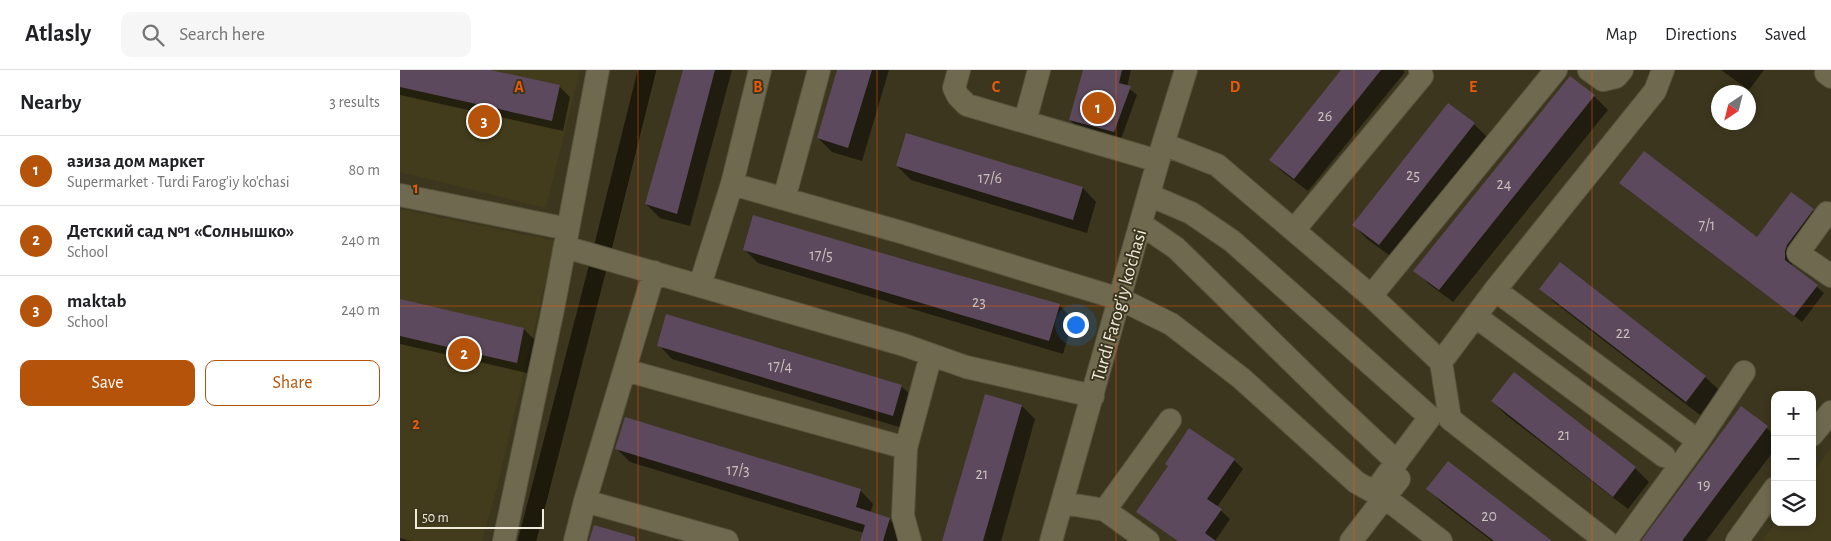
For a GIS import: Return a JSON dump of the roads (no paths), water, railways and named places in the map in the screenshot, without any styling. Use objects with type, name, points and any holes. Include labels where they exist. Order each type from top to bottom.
[{"type":"street","points":[[504,541],[598,70]]},
{"type":"street","points":[[700,285],[732,184],[760,70]]},
{"type":"street","points":[[784,199],[819,70]]},
{"type":"street","points":[[959,70],[954,88],[958,96],[968,105],[1024,121],[1218,165],[1371,296],[1441,362],[1446,392],[1440,418],[1351,541]]},
{"type":"street","points":[[1024,121],[1038,70]]},
{"type":"street","name":"Turdi Farog'iy ko'chasi","points":[[1051,541],[1186,70]]},
{"type":"street","points":[[1294,230],[1422,76],[1420,70]]},
{"type":"street","points":[[1371,296],[1556,70]]},
{"type":"street","points":[[1589,70],[1603,80],[1616,77],[1622,70]]},
{"type":"street","points":[[1441,362],[1495,290],[1655,91],[1663,70]]},
{"type":"street","points":[[732,184],[1120,299],[1171,324],[1241,378],[1365,489],[1370,490],[1378,487],[1397,462],[1440,418]]},
{"type":"street","points":[[400,194],[566,238],[643,269],[904,345],[966,367],[1093,396]]},
{"type":"street","points":[[1149,195],[1191,213],[1232,241],[1440,418],[1606,541]]},
{"type":"street","points":[[1831,216],[1827,212],[1798,253],[1831,276]]},
{"type":"street","points":[[1141,224],[1176,248],[1397,462]]},
{"type":"street","points":[[575,541],[625,370],[643,269]]},
{"type":"street","points":[[1495,290],[1698,441]]},
{"type":"street","points":[[1475,316],[1664,456]]},
{"type":"street","points":[[910,541],[903,516],[906,448],[931,355]]},
{"type":"street","points":[[625,370],[906,448]]},
{"type":"street","points":[[1625,541],[1698,441],[1744,372]]},
{"type":"street","points":[[1816,430],[1831,412]]},
{"type":"street","points":[[1105,510],[1170,420]]},
{"type":"street","points":[[1737,541],[1771,494]]},
{"type":"street","points":[[1384,497],[1441,541]]},
{"type":"street","points":[[585,502],[727,541]]},
{"type":"street","points":[[1063,503],[1105,510],[1148,541]]},
{"type":"waterway","points":[[527,541],[647,70]]},
{"type":"place","name":"азиза дом маркет","points":[[1098,108]]},
{"type":"place","name":"maktab","points":[[484,121]]},
{"type":"place","name":"Детский сад №1 «Солнышко»","points":[[464,354]]}]
